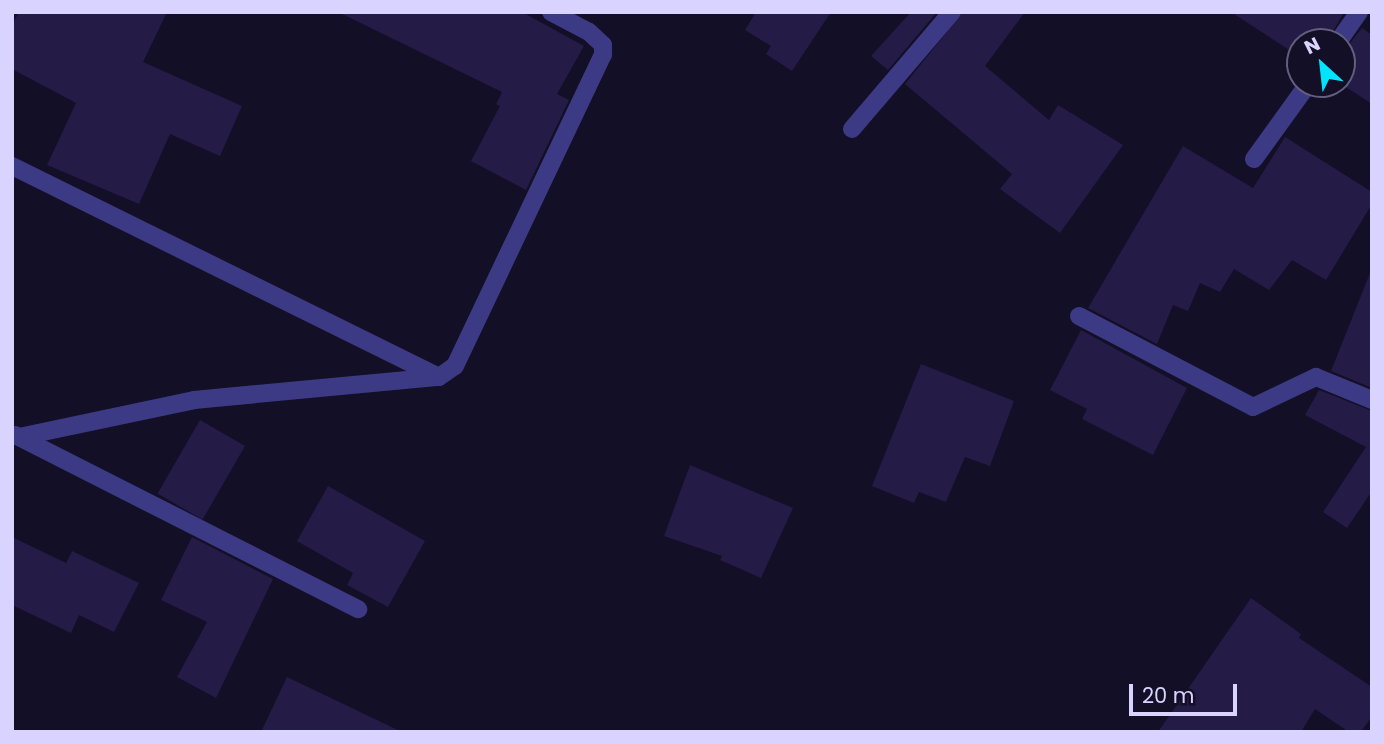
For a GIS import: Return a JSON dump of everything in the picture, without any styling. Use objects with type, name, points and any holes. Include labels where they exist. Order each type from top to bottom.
[{"type":"street","points":[[16,436],[194,400],[439,377],[455,366],[467,348],[603,55],[603,45],[589,32],[551,12]]},
{"type":"street","points":[[852,129],[952,12]]},
{"type":"street","points":[[1348,28],[1359,12]]},
{"type":"street","points":[[1254,159],[1298,98]]},
{"type":"street","points":[[12,166],[439,377]]},
{"type":"street","points":[[1079,316],[1253,407],[1316,377],[1372,400]]},
{"type":"street","points":[[16,436],[358,609]]},
{"type":"building","points":[[19,12],[167,12],[143,62],[242,106],[220,156],[170,134],[139,204],[47,165],[76,103],[12,69],[12,25]]},
{"type":"building","points":[[338,12],[522,12],[584,46],[557,94],[569,100],[526,190],[471,161],[500,106],[496,104],[502,92]]},
{"type":"building","points":[[756,12],[831,12],[792,71],[766,54],[771,46],[745,30]]},
{"type":"building","points":[[911,12],[937,12],[888,70],[871,56]]},
{"type":"building","points":[[963,12],[1025,12],[985,66],[1049,120],[1058,105],[1123,145],[1060,233],[1000,189],[1012,174],[905,84]]},
{"type":"building","points":[[1231,12],[1343,14],[1335,28],[1286,28],[1286,48]]},
{"type":"building","points":[[1362,28],[1372,35],[1372,104],[1356,94],[1356,36]]},
{"type":"building","points":[[1285,137],[1372,192],[1372,204],[1326,280],[1292,260],[1269,290],[1234,269],[1220,292],[1200,283],[1188,311],[1173,305],[1157,344],[1088,308],[1183,146],[1253,188]]},
{"type":"building","points":[[1372,273],[1372,388],[1331,371]]},
{"type":"building","points":[[1081,330],[1187,388],[1153,455],[1082,419],[1087,409],[1050,390]]},
{"type":"building","points":[[921,364],[1014,401],[990,466],[965,457],[946,502],[919,492],[914,503],[872,486]]},
{"type":"building","points":[[1319,390],[1372,411],[1372,491],[1347,528],[1323,512],[1366,447],[1305,415]]},
{"type":"building","points":[[200,420],[245,446],[203,520],[158,494]]},
{"type":"building","points":[[690,465],[793,508],[761,578],[720,560],[722,556],[664,536]]},
{"type":"building","points":[[328,486],[425,541],[388,607],[347,585],[353,573],[297,541]]},
{"type":"building","points":[[12,537],[66,563],[72,551],[139,583],[114,632],[79,615],[71,633],[12,605]]},
{"type":"building","points":[[192,537],[273,579],[216,698],[177,677],[207,622],[161,600]]},
{"type":"building","points":[[1251,598],[1301,634],[1299,638],[1372,687],[1372,716],[1361,732],[1349,732],[1315,709],[1301,732],[1158,732]]},
{"type":"building","points":[[287,677],[402,732],[261,732]]}]
